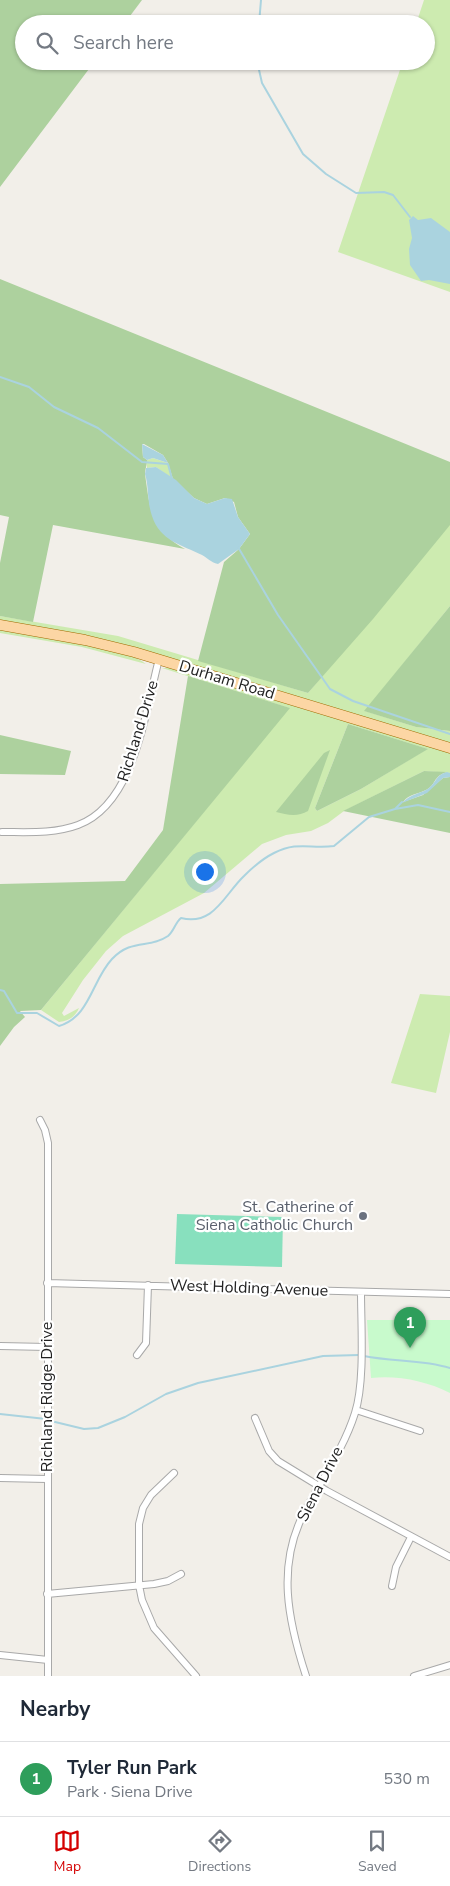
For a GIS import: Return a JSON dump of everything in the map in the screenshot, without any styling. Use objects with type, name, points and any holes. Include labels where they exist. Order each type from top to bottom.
[{"type":"main road","name":"Durham Road","points":[[0,625],[85,640],[158,659],[450,748]]},
{"type":"street","name":"Richland Drive","points":[[2,832],[62,829],[79,824],[94,816],[110,803],[128,775],[158,659]]},
{"type":"street","name":"Richland Ridge Drive","points":[[40,1120],[46,1130],[48,1143],[48,1676]]},
{"type":"street","name":"West Holding Avenue","points":[[47,1282],[450,1294]]},
{"type":"street","points":[[137,1355],[146,1343],[148,1284]]},
{"type":"street","name":"Siena Drive","points":[[306,1676],[289,1618],[287,1578],[296,1531],[356,1410],[361,1365],[361,1292]]},
{"type":"street","points":[[0,1346],[48,1347]]},
{"type":"street","points":[[356,1410],[420,1431]]},
{"type":"street","points":[[255,1418],[269,1451],[278,1461],[319,1486],[450,1557]]},
{"type":"street","points":[[174,1474],[151,1494],[143,1508],[139,1524],[139,1585],[142,1600],[154,1628],[192,1675]]},
{"type":"street","points":[[0,1478],[47,1478]]},
{"type":"street","points":[[392,1586],[396,1567],[411,1537]]},
{"type":"street","points":[[47,1594],[168,1581],[181,1574]]},
{"type":"street","points":[[0,1654],[48,1660]]},
{"type":"street","points":[[414,1676],[450,1665]]},
{"type":"green space","points":[[0,0],[142,0],[131,15],[15,15],[15,70],[88,70],[0,187]]},
{"type":"green space","points":[[424,0],[450,0],[450,292],[338,252],[400,70],[435,70],[435,15],[419,15]]},
{"type":"green space","points":[[0,279],[450,462],[450,525],[373,619],[308,693],[198,661],[224,562],[239,549],[250,534],[238,517],[234,502],[225,498],[207,504],[194,498],[173,479],[168,463],[163,455],[144,444],[142,444],[143,457],[147,460],[145,474],[154,518],[165,534],[185,549],[53,525],[33,622],[0,616],[0,563],[9,517],[0,515]]},
{"type":"green space","points":[[153,458],[168,463],[173,479],[156,467],[147,468],[147,460]]},
{"type":"green space","points":[[450,524],[450,606],[365,711],[416,727],[450,731],[450,743],[118,643],[0,621],[0,616],[118,636],[308,693]]},
{"type":"green space","points":[[450,606],[450,731],[416,727],[364,711]]},
{"type":"green space","points":[[0,629],[99,647],[136,658],[146,664],[82,647],[0,633]]},
{"type":"green space","points":[[162,668],[173,668],[450,751],[450,773],[424,771],[344,811],[328,823],[311,831],[286,835],[262,844],[204,893],[123,936],[106,951],[83,980],[62,1013],[64,1016],[79,1008],[71,1018],[59,1022],[41,1010],[289,708]],"holes":[[[348,724],[427,749],[361,789],[317,811],[315,808]]]},
{"type":"green space","points":[[188,676],[290,708],[41,1010],[20,1011],[25,1017],[14,1027],[0,1046],[0,884],[125,881],[163,830]]},
{"type":"green space","points":[[348,724],[428,749],[361,789],[317,811],[315,808]]},
{"type":"green space","points":[[0,735],[71,751],[65,775],[0,774]]},
{"type":"green space","points":[[330,750],[308,811],[292,815],[276,812],[324,753]]},
{"type":"green space","points":[[424,771],[447,772],[439,776],[429,788],[405,799],[403,802],[423,795],[443,778],[450,777],[450,833],[343,811]]},
{"type":"green space","points":[[420,994],[450,996],[450,1032],[436,1093],[391,1083]]},
{"type":"green space","points":[[177,1214],[283,1217],[282,1267],[175,1264]]},
{"type":"green space","points":[[367,1320],[450,1320],[450,1393],[432,1385],[412,1380],[391,1377],[371,1378]]},
{"type":"water","points":[[413,216],[418,220],[431,218],[450,232],[450,284],[429,280],[421,281],[410,265],[409,249],[412,238],[409,220]]},
{"type":"water","points":[[142,444],[163,455],[168,463],[153,458],[147,460],[143,457]]},
{"type":"water","points":[[156,467],[176,480],[194,498],[207,504],[225,498],[232,499],[238,517],[250,534],[239,549],[218,564],[166,537],[160,531],[150,511],[145,474],[146,468]]},
{"type":"water","points":[[443,773],[450,773],[450,777],[443,778],[427,793],[402,803],[429,788]]},
{"type":"waterway","points":[[260,15],[261,0]]},
{"type":"waterway","points":[[259,70],[262,83],[303,154],[326,174],[356,193],[384,192],[393,195],[410,217]]},
{"type":"waterway","points":[[0,377],[29,387],[54,407],[98,428],[142,462],[168,464],[172,479]]},
{"type":"waterway","points":[[238,547],[278,615],[330,689],[353,701],[450,734]]},
{"type":"waterway","points":[[395,809],[402,802]]},
{"type":"waterway","points":[[0,990],[4,991],[17,1013],[37,1013],[59,1026],[78,1015],[105,968],[119,953],[133,946],[161,940],[172,932],[181,918],[192,919],[210,913],[247,873],[270,855],[282,849],[297,846],[334,846],[369,817],[395,809],[418,805],[450,812]]},
{"type":"waterway","points":[[51,1421],[84,1429],[98,1428],[125,1417],[166,1394],[198,1383],[323,1356],[359,1355]]},
{"type":"waterway","points":[[364,1356],[429,1363],[450,1368]]},
{"type":"waterway","points":[[0,1414],[46,1419]]},
{"type":"place","name":"St. Catherine of Siena Catholic Church","points":[[363,1216]]},
{"type":"place","name":"Tyler Run Park","points":[[410,1348]]}]
